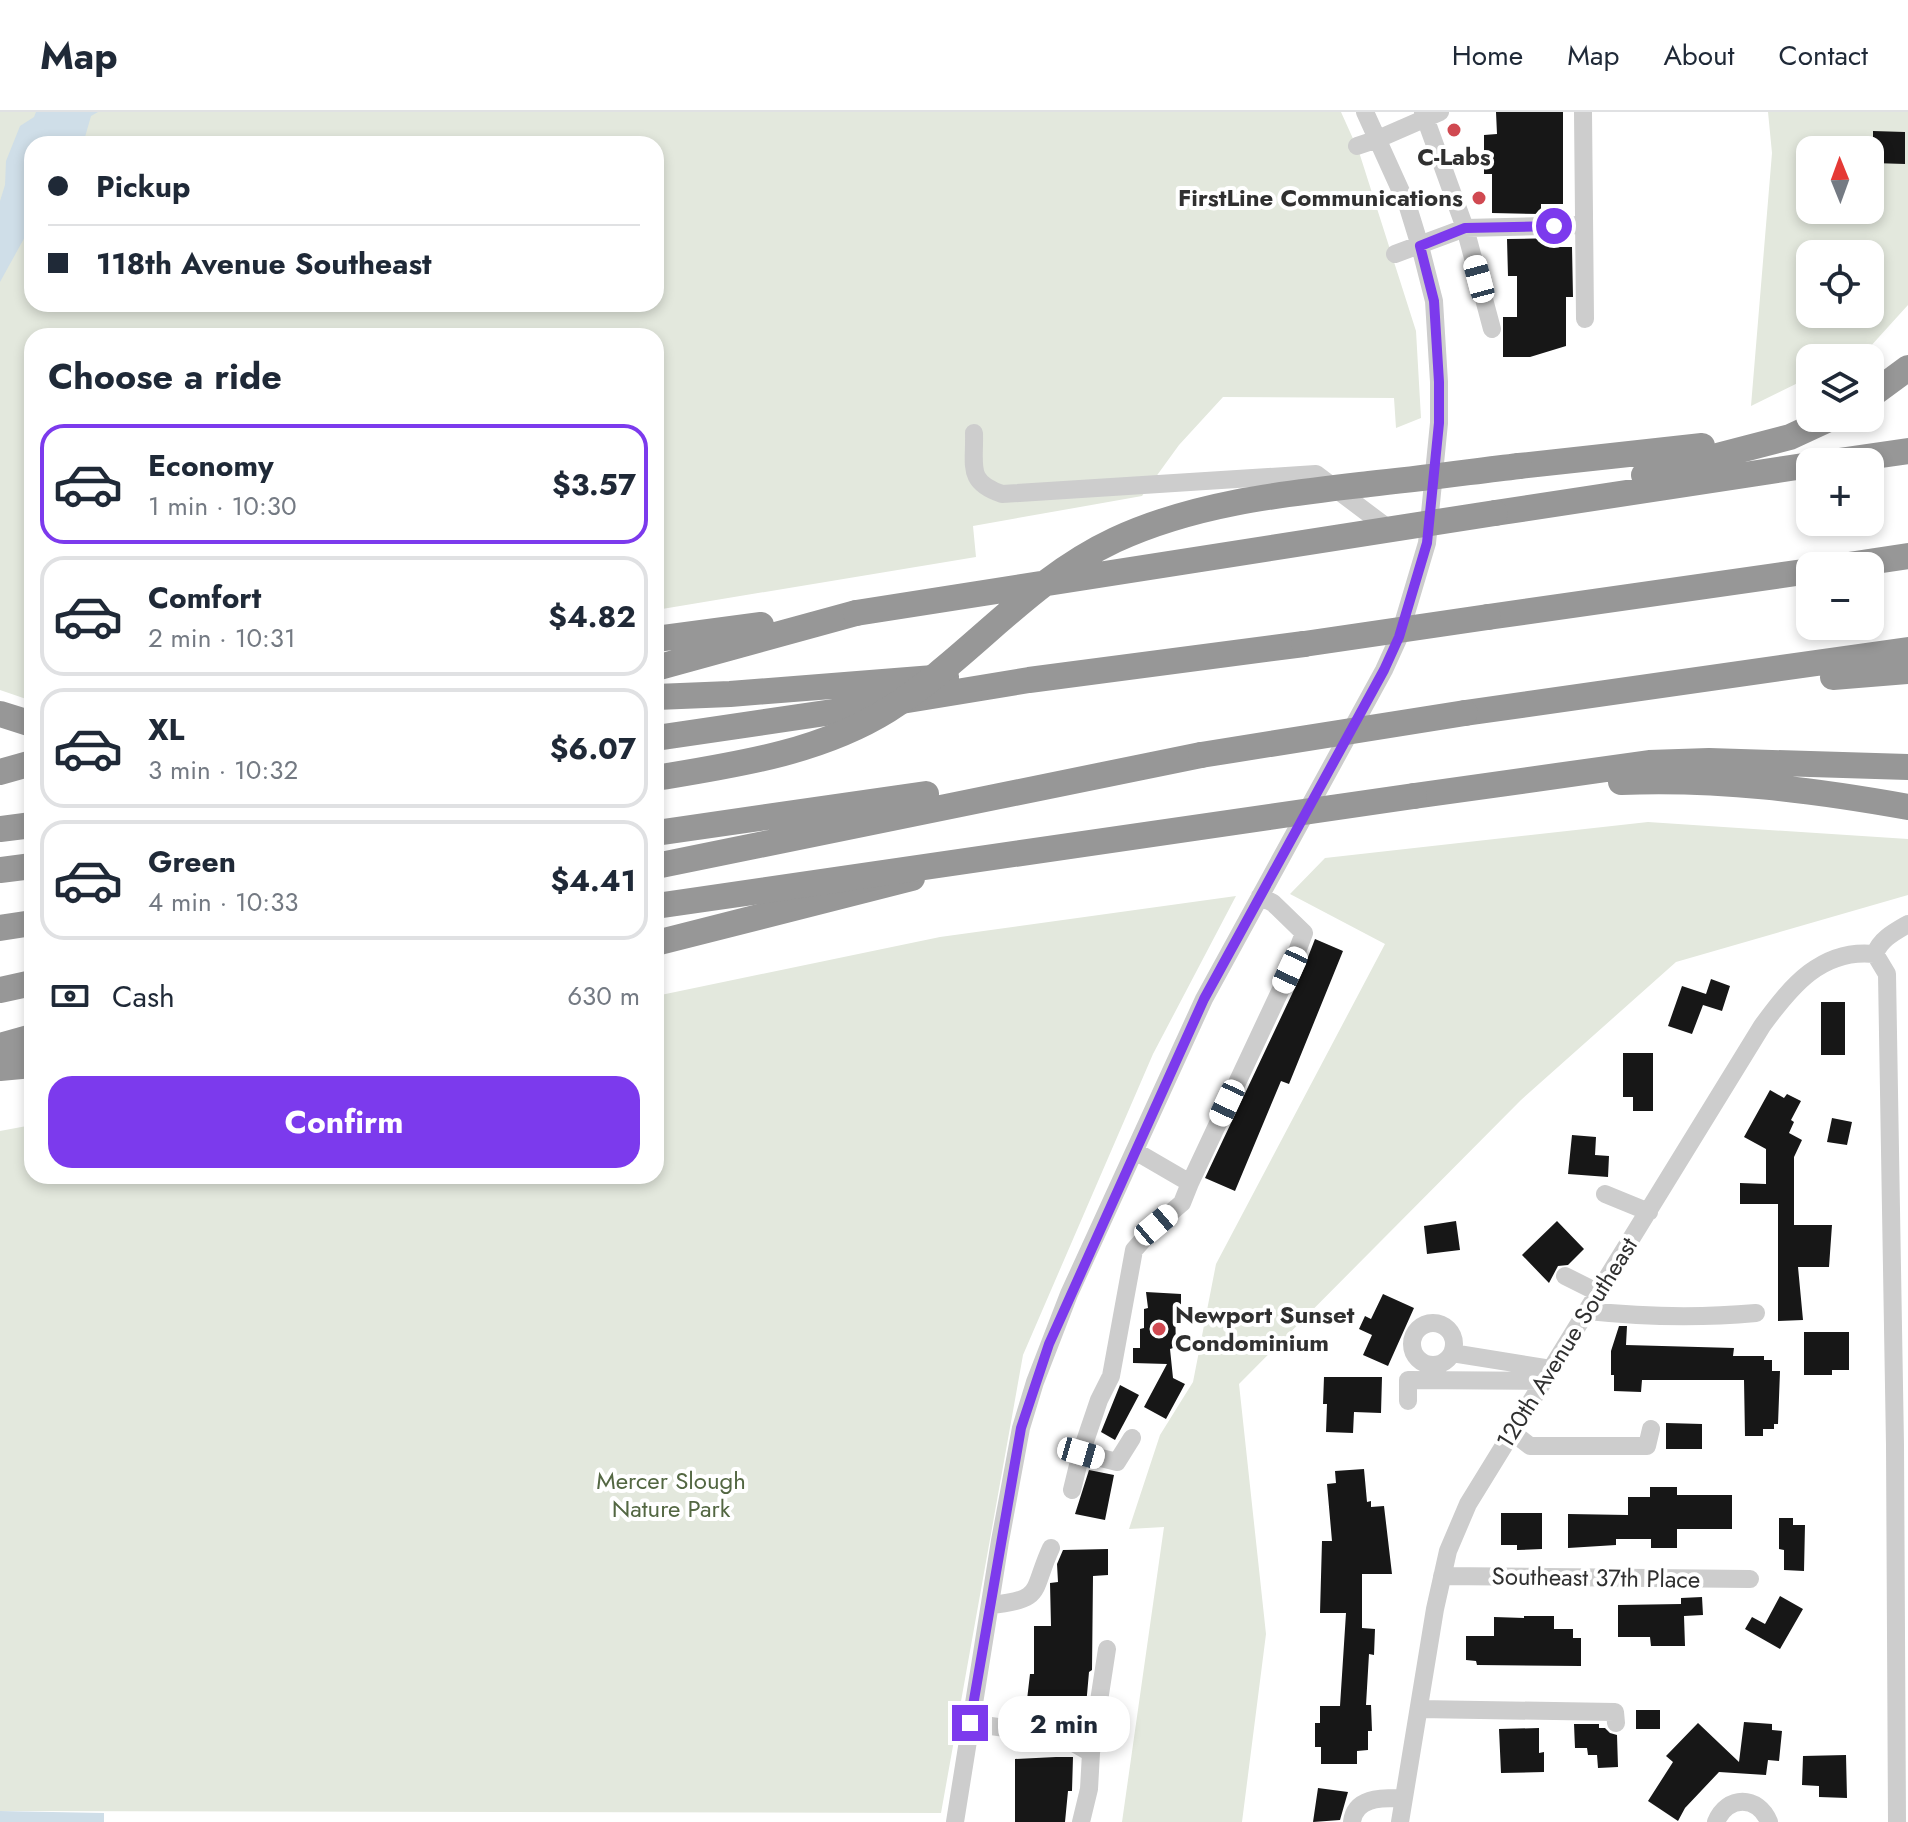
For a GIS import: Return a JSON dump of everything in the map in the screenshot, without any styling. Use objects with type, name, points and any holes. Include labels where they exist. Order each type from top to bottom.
[{"type":"highway","points":[[1884,386],[1908,368]]},
{"type":"highway","points":[[664,776],[798,749],[840,734],[886,712],[1049,579],[1112,541],[1163,520],[1242,500],[1710,445],[1796,424]]},
{"type":"highway","points":[[1539,505],[1801,432]]},
{"type":"highway","points":[[1884,454],[1908,451]]},
{"type":"highway","points":[[664,638],[856,613],[1796,467]]},
{"type":"highway","points":[[1884,560],[1908,556]]},
{"type":"highway","points":[[664,737],[1029,680],[1796,573]]},
{"type":"highway","points":[[664,666],[856,613]]},
{"type":"highway","points":[[664,832],[1908,650]]},
{"type":"highway","points":[[1586,695],[1908,671]]},
{"type":"highway","points":[[664,696],[966,676],[1029,680]]},
{"type":"highway","points":[[0,714],[24,722]]},
{"type":"highway","points":[[664,864],[1201,755]]},
{"type":"highway","points":[[664,905],[1061,845],[1649,763],[1709,761],[1908,767]]},
{"type":"highway","points":[[0,772],[24,765]]},
{"type":"highway","points":[[1485,786],[1707,782],[1826,792],[1908,807]]},
{"type":"highway","points":[[0,829],[24,826]]},
{"type":"highway","points":[[664,941],[933,873],[1061,845]]},
{"type":"highway","points":[[0,870],[24,867]]},
{"type":"highway","points":[[0,928],[24,924]]},
{"type":"highway","points":[[0,974],[24,972]]},
{"type":"highway","points":[[0,990],[24,985]]},
{"type":"highway","points":[[0,1046],[24,1039]]},
{"type":"highway","points":[[0,1068],[24,1066]]},
{"type":"street","points":[[955,1822],[1021,1428],[1035,1382],[1069,1294],[1204,999],[1384,670],[1399,637],[1427,543],[1439,423],[1434,301],[1408,207],[1365,112]]},
{"type":"street","points":[[1583,112],[1585,319]]},
{"type":"street","points":[[1357,146],[1430,114],[1492,329]]},
{"type":"street","points":[[1395,254],[1465,228],[1584,225]]},
{"type":"street","points":[[974,433],[975,475],[984,488],[1002,494],[1316,474],[1402,539]]},
{"type":"street","points":[[1072,1490],[1099,1400],[1111,1376],[1134,1250],[1156,1225],[1182,1203],[1290,970],[1304,933],[1273,903],[1260,896]]},
{"type":"street","points":[[1897,1822],[1902,1704],[1900,1182],[1887,974],[1875,954],[1877,947],[1888,936],[1908,924]]},
{"type":"street","name":"120th Avenue Southeast","points":[[1400,1822],[1442,1576],[1448,1551],[1468,1504],[1784,995],[1806,975],[1834,958],[1857,952],[1875,954]]},
{"type":"street","points":[[1135,1151],[1190,1183]]},
{"type":"street","points":[[1605,1194],[1649,1212]]},
{"type":"street","points":[[1565,1276],[1599,1293]]},
{"type":"street","points":[[1588,1311],[1643,1317],[1756,1313]]},
{"type":"street","points":[[1452,1353],[1547,1375]]},
{"type":"street","points":[[1408,1401],[1408,1380],[1547,1375]]},
{"type":"street","points":[[1512,1432],[1530,1446],[1647,1446],[1651,1429]]},
{"type":"street","points":[[1081,1453],[1117,1462],[1132,1438]]},
{"type":"street","points":[[990,1605],[1027,1598],[1038,1586],[1051,1548]]},
{"type":"street","name":"Southeast 37th Place","points":[[1442,1576],[1750,1579]]},
{"type":"street","points":[[1081,1822],[1089,1789],[1091,1753],[1107,1649]]},
{"type":"street","points":[[1419,1709],[1615,1712],[1616,1723]]},
{"type":"street","points":[[970,1723],[1061,1736],[1091,1753]]},
{"type":"street","points":[[1352,1822],[1359,1806],[1372,1799],[1404,1798]]},
{"type":"street","points":[[1716,1822],[1726,1806],[1743,1801],[1759,1807],[1769,1822]]},
{"type":"green space","points":[[0,112],[1341,112],[1359,152],[1416,331],[1421,418],[1396,428],[1394,398],[1223,397],[1179,445],[1142,496],[973,526],[976,557],[664,609],[664,328],[24,328],[24,698],[0,690]]},
{"type":"green space","points":[[1768,112],[1908,112],[1908,305],[1873,344],[1796,344],[1796,384],[1751,406],[1772,153]]},
{"type":"green space","points":[[1648,822],[1908,839],[1908,895],[1676,962],[1521,1100],[1239,1384],[1266,1634],[1242,1822],[1122,1822],[1164,1527],[1129,1529],[1160,1435],[1193,1382],[1216,1264],[1385,944],[1290,894],[1325,858]]},
{"type":"green space","name":"Mercer Slough Nature Park","points":[[1236,896],[1153,1054],[1023,1355],[941,1813],[0,1811],[0,1131],[24,1126],[24,1184],[664,1184],[664,994],[940,937]]},
{"type":"shaded area","points":[[36,112],[98,112],[91,116],[85,136],[24,136],[24,238],[0,282],[0,201],[5,185],[6,161],[20,126],[34,117]]},
{"type":"shaded area","points":[[0,1811],[104,1813],[104,1822],[0,1822]]},
{"type":"building","points":[[1496,112],[1563,112],[1563,204],[1541,204],[1541,214],[1492,213],[1492,174],[1484,174],[1484,135],[1497,134]]},
{"type":"building","points":[[1873,131],[1905,132],[1905,164],[1884,163],[1884,136],[1873,136]]},
{"type":"building","points":[[1558,238],[1558,247],[1572,247],[1573,297],[1566,297],[1566,346],[1530,357],[1503,357],[1503,317],[1517,317],[1517,276],[1508,276],[1507,239]]},
{"type":"building","points":[[1315,939],[1343,951],[1289,1084],[1281,1081],[1235,1191],[1205,1178]]},
{"type":"building","points":[[1711,979],[1730,986],[1722,1011],[1703,1005],[1692,1034],[1668,1026],[1682,986],[1706,994]]},
{"type":"building","points":[[1821,1002],[1845,1002],[1845,1055],[1821,1055]]},
{"type":"building","points":[[1623,1053],[1653,1053],[1653,1111],[1633,1111],[1633,1097],[1623,1097]]},
{"type":"building","points":[[1770,1090],[1784,1098],[1787,1094],[1801,1101],[1791,1120],[1794,1122],[1789,1133],[1802,1140],[1794,1157],[1794,1225],[1832,1225],[1829,1267],[1798,1267],[1803,1320],[1778,1321],[1778,1204],[1740,1204],[1740,1183],[1766,1184],[1766,1149],[1744,1137]]},
{"type":"building","points":[[1832,1118],[1852,1122],[1847,1145],[1827,1142]]},
{"type":"building","points":[[1572,1135],[1596,1137],[1595,1155],[1609,1156],[1608,1177],[1568,1174]]},
{"type":"building","points":[[1456,1221],[1460,1250],[1427,1254],[1424,1226]]},
{"type":"building","points":[[1557,1221],[1584,1249],[1568,1265],[1558,1266],[1549,1283],[1522,1255]]},
{"type":"building","name":"Newport Sunset Condominium","points":[[1146,1292],[1181,1294],[1181,1307],[1175,1308],[1176,1347],[1170,1349],[1173,1378],[1185,1384],[1166,1419],[1144,1407],[1167,1364],[1133,1363],[1133,1348],[1140,1348],[1144,1309],[1148,1308]]},
{"type":"building","points":[[1383,1294],[1414,1308],[1388,1366],[1363,1355],[1372,1335],[1359,1329],[1365,1316],[1371,1319]]},
{"type":"building","points":[[1619,1326],[1627,1326],[1626,1345],[1734,1348],[1733,1356],[1764,1356],[1764,1360],[1772,1360],[1772,1371],[1780,1371],[1778,1424],[1774,1424],[1774,1429],[1763,1429],[1763,1436],[1745,1436],[1744,1380],[1642,1380],[1641,1392],[1614,1391],[1611,1351]]},
{"type":"building","points":[[1804,1332],[1849,1332],[1849,1370],[1832,1370],[1832,1375],[1804,1375]]},
{"type":"building","points":[[1324,1377],[1382,1377],[1381,1413],[1354,1412],[1353,1433],[1326,1432]]},
{"type":"building","points":[[1120,1385],[1139,1395],[1115,1440],[1101,1432]]},
{"type":"building","points":[[1666,1423],[1702,1424],[1702,1449],[1666,1449]]},
{"type":"building","points":[[1364,1469],[1367,1502],[1371,1501],[1371,1507],[1384,1506],[1392,1574],[1362,1574],[1362,1628],[1375,1629],[1374,1655],[1369,1654],[1366,1705],[1371,1705],[1372,1731],[1368,1731],[1368,1750],[1357,1751],[1357,1764],[1321,1764],[1321,1747],[1315,1747],[1315,1723],[1320,1723],[1320,1706],[1340,1706],[1346,1613],[1320,1613],[1322,1541],[1332,1541],[1327,1484],[1336,1483],[1335,1471]]},
{"type":"building","points":[[1089,1470],[1114,1475],[1105,1520],[1075,1514]]},
{"type":"building","points":[[1650,1487],[1677,1487],[1677,1495],[1732,1495],[1732,1529],[1677,1529],[1677,1548],[1651,1548],[1651,1539],[1616,1539],[1616,1545],[1568,1548],[1568,1514],[1628,1515],[1628,1497],[1650,1497]]},
{"type":"building","points":[[1501,1513],[1542,1513],[1542,1549],[1517,1550],[1517,1545],[1501,1545]]},
{"type":"building","points":[[1779,1518],[1793,1518],[1793,1525],[1805,1525],[1804,1571],[1784,1570],[1784,1550],[1779,1549]]},
{"type":"building","points":[[1108,1549],[1108,1575],[1093,1576],[1092,1670],[1089,1672],[1086,1706],[1059,1704],[1058,1720],[1025,1717],[1030,1674],[1034,1674],[1034,1626],[1051,1626],[1050,1583],[1058,1582],[1057,1564],[1063,1550]]},
{"type":"building","points":[[1780,1596],[1803,1609],[1780,1649],[1745,1629],[1752,1617],[1765,1624]]},
{"type":"building","points":[[1702,1597],[1703,1615],[1684,1616],[1685,1646],[1651,1646],[1650,1637],[1618,1637],[1618,1605],[1681,1604],[1681,1598]]},
{"type":"building","points":[[1554,1616],[1554,1629],[1573,1629],[1573,1638],[1581,1638],[1581,1666],[1477,1665],[1476,1661],[1466,1660],[1466,1636],[1494,1636],[1494,1617]]},
{"type":"building","points":[[1636,1710],[1660,1710],[1660,1729],[1636,1729]]},
{"type":"building","points":[[1744,1722],[1772,1724],[1772,1730],[1782,1731],[1779,1761],[1768,1760],[1766,1775],[1719,1772],[1685,1808],[1678,1821],[1648,1801],[1673,1762],[1666,1756],[1698,1723],[1739,1762]]},
{"type":"building","points":[[1574,1724],[1599,1724],[1599,1728],[1617,1735],[1618,1767],[1598,1768],[1597,1755],[1588,1755],[1587,1748],[1575,1748]]},
{"type":"building","points":[[1539,1728],[1539,1753],[1544,1752],[1544,1772],[1501,1773],[1499,1729]]},
{"type":"building","points":[[1846,1755],[1847,1798],[1819,1797],[1819,1786],[1802,1785],[1803,1756]]},
{"type":"building","points":[[1073,1757],[1072,1791],[1068,1791],[1065,1822],[1015,1822],[1015,1759]]},
{"type":"building","points":[[1318,1788],[1348,1792],[1340,1820],[1313,1822]]},
{"type":"place","name":"C-Labs","points":[[1454,130]]},
{"type":"place","name":"FirstLine Communications","points":[[1479,198]]},
{"type":"place","name":"Newport Sunset Condominium","points":[[1159,1329]]},
{"type":"route","points":[[970,1723],[1021,1428],[1049,1344],[1204,999],[1384,670],[1399,637],[1418,578],[1427,543],[1439,423],[1434,301],[1420,246],[1465,228],[1554,226]]}]
